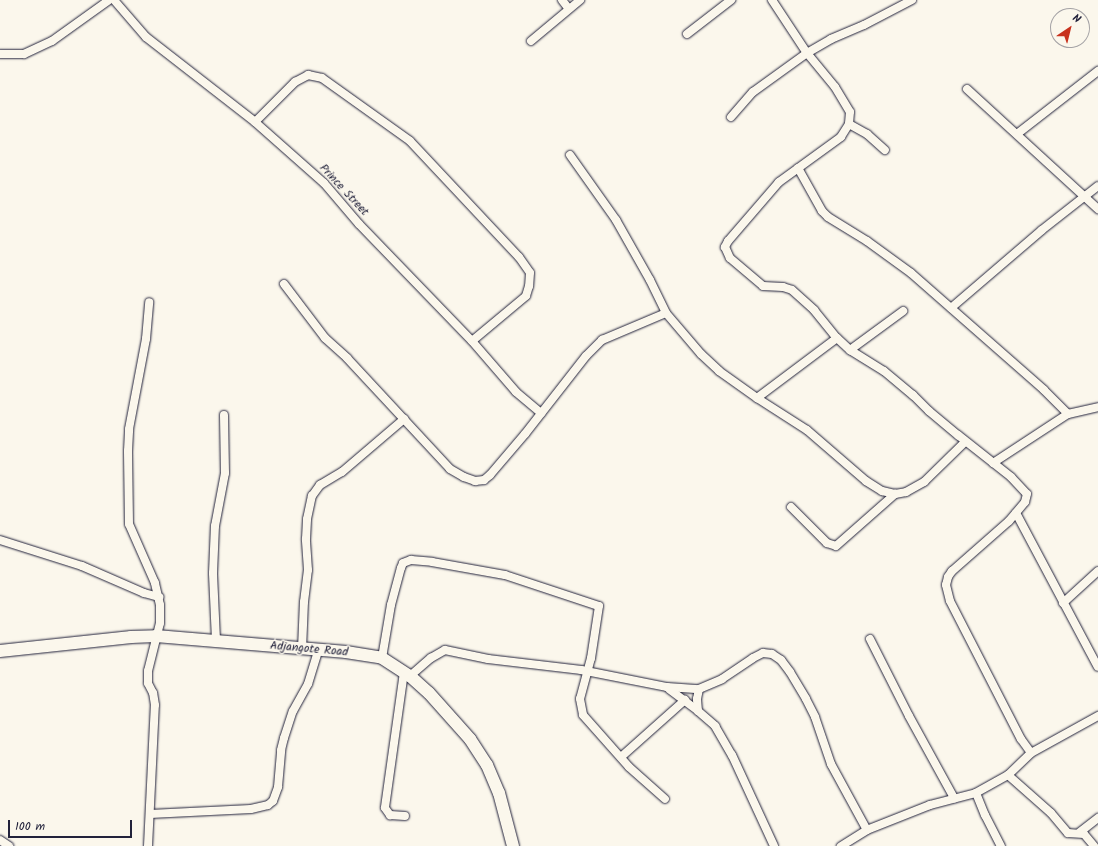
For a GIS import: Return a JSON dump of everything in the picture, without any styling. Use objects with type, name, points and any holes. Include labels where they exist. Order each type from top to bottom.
[{"type":"street","points":[[0,54],[24,54],[52,41],[109,0]]},
{"type":"street","name":"Prince Street","points":[[114,0],[146,37],[255,122],[324,183],[359,224],[472,341],[516,392],[542,413]]},
{"type":"street","points":[[562,0],[568,9]]},
{"type":"street","points":[[531,41],[580,0]]},
{"type":"street","points":[[687,34],[731,0]]},
{"type":"street","points":[[772,0],[807,53],[835,87],[850,112],[849,124],[841,137],[779,182],[725,247],[730,258],[763,286],[783,287],[792,290],[814,310],[837,338],[850,350],[884,371],[965,442],[1019,483],[1027,494],[1025,502],[1016,513],[979,549],[952,571],[946,584],[950,601],[1021,740],[1031,753]]},
{"type":"street","points":[[731,117],[753,92],[807,53],[831,39],[864,25],[912,0]]},
{"type":"street","points":[[1017,134],[1098,71]]},
{"type":"street","points":[[255,122],[295,82],[308,75],[322,78],[410,141],[519,257],[530,273],[529,286],[526,296],[472,341]]},
{"type":"street","points":[[967,89],[1098,209]]},
{"type":"street","points":[[849,124],[867,134],[885,150]]},
{"type":"street","points":[[570,155],[616,220],[650,280],[666,313],[701,354],[719,371],[757,398],[807,430],[866,481],[882,491],[895,494],[906,492],[924,482],[965,442]]},
{"type":"street","points":[[798,168],[822,211],[828,217],[867,241],[911,272],[1044,390],[1068,414]]},
{"type":"street","points":[[951,308],[1084,196],[1098,186]]},
{"type":"street","points":[[284,284],[325,338],[344,355],[450,469],[475,481],[484,480],[490,475],[542,413],[586,356],[602,340],[666,313]]},
{"type":"street","points":[[148,846],[151,757],[155,705],[153,693],[148,683],[148,671],[160,623],[159,597],[129,524],[129,429],[146,339],[149,302]]},
{"type":"street","points":[[850,350],[903,311]]},
{"type":"street","points":[[757,398],[837,338]]},
{"type":"street","points":[[994,463],[1068,414],[1098,407]]},
{"type":"street","points":[[216,640],[213,573],[215,526],[225,473],[224,415]]},
{"type":"street","points":[[302,650],[304,602],[308,570],[306,540],[307,519],[312,496],[320,485],[342,472],[404,419]]},
{"type":"street","points":[[791,507],[827,543],[836,546],[895,494]]},
{"type":"street","points":[[1016,513],[1098,667]]},
{"type":"street","points":[[0,540],[82,566],[144,593],[159,597]]},
{"type":"street","points":[[382,658],[401,568],[403,563],[411,560],[432,562],[505,576],[599,606],[591,658],[580,699],[583,715],[643,780],[665,799]]},
{"type":"street","points":[[1063,603],[1098,571]]},
{"type":"street","name":"Adjangote Road","points":[[0,651],[131,637],[156,636],[216,640],[302,650],[346,652],[382,658],[407,674],[429,693],[470,739],[486,765],[499,793],[513,846]]},
{"type":"street","points":[[870,640],[909,716],[954,798]]},
{"type":"street","points":[[405,816],[390,815],[385,808],[407,674],[445,650],[488,659],[575,669],[667,687],[699,689],[722,679],[763,653],[772,654],[781,660],[806,699],[815,717],[831,764],[867,830]]},
{"type":"street","points":[[150,814],[251,810],[268,805],[273,801],[278,787],[281,750],[284,738],[293,711],[308,684],[318,651]]},
{"type":"street","points":[[575,669],[591,658]]},
{"type":"street","points":[[667,687],[685,700],[715,726],[732,755],[774,846]]},
{"type":"street","points":[[698,711],[696,699],[699,689]]},
{"type":"street","points":[[621,757],[685,700]]},
{"type":"street","points":[[841,846],[867,830],[941,801],[976,792],[1008,775],[1031,753],[1098,716]]},
{"type":"street","points":[[1008,775],[1051,813],[1068,833],[1073,835],[1080,832],[1098,818]]},
{"type":"street","points":[[976,792],[985,815],[1001,846]]},
{"type":"street","points":[[1080,832],[1084,834],[1094,846]]},
{"type":"street","points":[[0,840],[10,846]]}]
